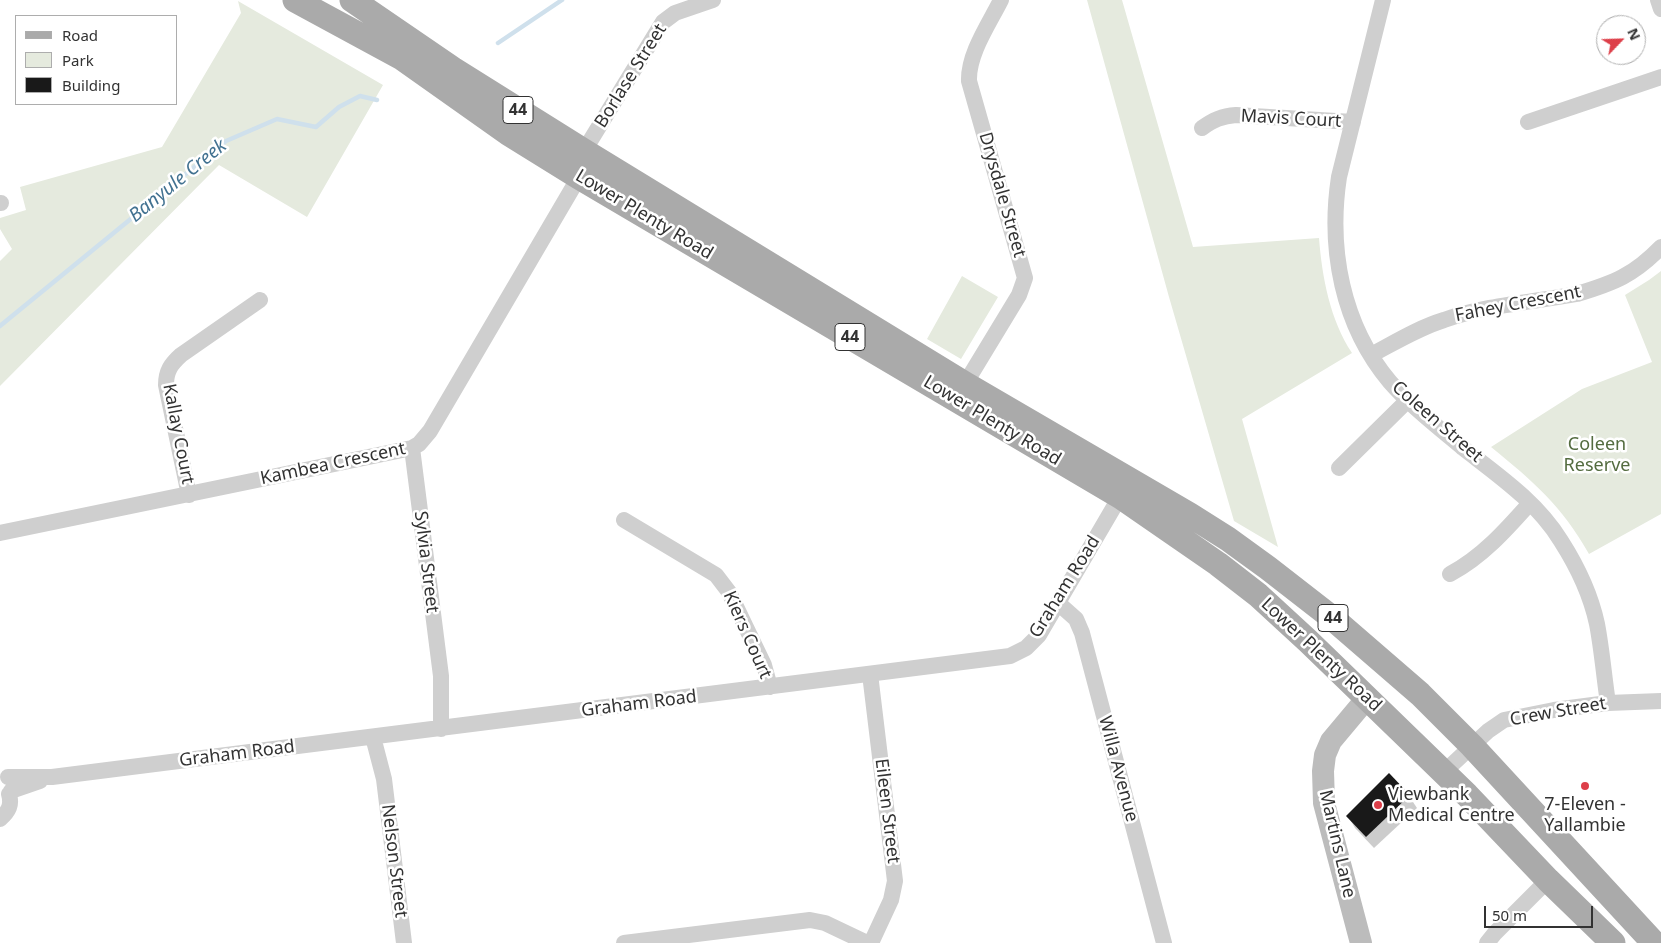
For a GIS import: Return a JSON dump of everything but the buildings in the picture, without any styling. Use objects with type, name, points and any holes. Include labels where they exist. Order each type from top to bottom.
[{"type":"main road","name":"Lower Plenty Road","points":[[295,0],[402,58],[508,133],[579,177],[1125,488],[1228,539],[1331,617],[1395,672],[1472,746],[1654,943]]},
{"type":"main road","name":"Lower Plenty Road","points":[[352,0],[453,69],[966,384],[1125,488],[1180,536],[1258,595],[1308,641],[1444,772],[1548,880],[1613,943]]},
{"type":"main road","points":[[1367,698],[1395,672]]},
{"type":"street","name":"Borlase Street","points":[[584,151],[663,22],[675,12],[713,0]]},
{"type":"street","name":"Drysdale Street","points":[[966,384],[1019,295],[1025,278],[969,81],[972,60],[1002,0]]},
{"type":"street","name":"Coleen Street","points":[[1384,0],[1339,176],[1336,200],[1335,245],[1344,293],[1351,313],[1371,355],[1389,381],[1429,421],[1510,484],[1544,518],[1561,540],[1590,602],[1599,639],[1608,703]]},
{"type":"street","points":[[1658,0],[1661,9]]},
{"type":"street","points":[[1528,122],[1661,77]]},
{"type":"street","name":"Mavis Court","points":[[1202,128],[1213,120],[1236,115],[1353,122]]},
{"type":"street","name":"Kambea Crescent","points":[[0,533],[412,448],[419,444],[430,431],[579,177]]},
{"type":"street","name":"Fahey Crescent","points":[[1371,355],[1427,327],[1463,314],[1577,294],[1595,288],[1633,272],[1661,247]]},
{"type":"street","name":"Kallay Court","points":[[189,495],[166,385],[167,373],[181,355],[260,300]]},
{"type":"street","points":[[1339,468],[1407,401]]},
{"type":"street","name":"Sylvia Street","points":[[412,448],[448,728]]},
{"type":"street","name":"Graham Road","points":[[6,787],[52,777],[1010,656],[1033,642],[1125,488]]},
{"type":"street","points":[[1450,574],[1480,555],[1530,503]]},
{"type":"street","name":"Kiers Court","points":[[624,520],[716,574],[729,592],[764,665],[770,687]]},
{"type":"street","name":"Willa Avenue","points":[[1058,603],[1076,619],[1082,633],[1164,943]]},
{"type":"street","name":"Eileen Street","points":[[870,674],[895,881],[891,900],[871,943]]},
{"type":"street","name":"Martins Lane","points":[[1361,943],[1324,803],[1322,787],[1325,755],[1331,741],[1367,698]]},
{"type":"street","name":"Crew Street","points":[[1444,772],[1488,731],[1504,720],[1554,710],[1608,703],[1661,700]]},
{"type":"street","name":"Nelson Street","points":[[378,736],[404,943]]},
{"type":"street","points":[[0,819],[6,814],[11,802],[6,787]]},
{"type":"street","points":[[1487,943],[1548,880]]},
{"type":"street","points":[[624,943],[810,920],[825,923],[867,943]]},
{"type":"green space","points":[[1087,0],[1122,0],[1193,247],[1319,238],[1328,298],[1338,327],[1352,353],[1242,419],[1278,547],[1234,521],[1169,297]]},
{"type":"green space","points":[[238,1],[383,85],[307,217],[219,165],[0,386],[0,261],[12,249],[0,229],[0,218],[26,210],[20,187],[162,147],[241,13]]},
{"type":"green space","name":"Coleen Reserve","points":[[1661,271],[1661,514],[1589,554],[1579,537],[1546,495],[1491,447],[1582,389],[1652,362],[1625,295]]},
{"type":"green space","points":[[962,276],[998,297],[961,359],[927,339]]},
{"type":"waterway","name":"Banyule Creek","points":[[498,43],[562,0]]},
{"type":"waterway","name":"Banyule Creek","points":[[0,326],[226,141],[277,119],[316,127],[339,107],[360,96],[377,100]]},
{"type":"place","name":"7-Eleven - Yallambie","points":[[1585,786]]},
{"type":"place","name":"Viewbank Medical Centre","points":[[1378,805]]}]
